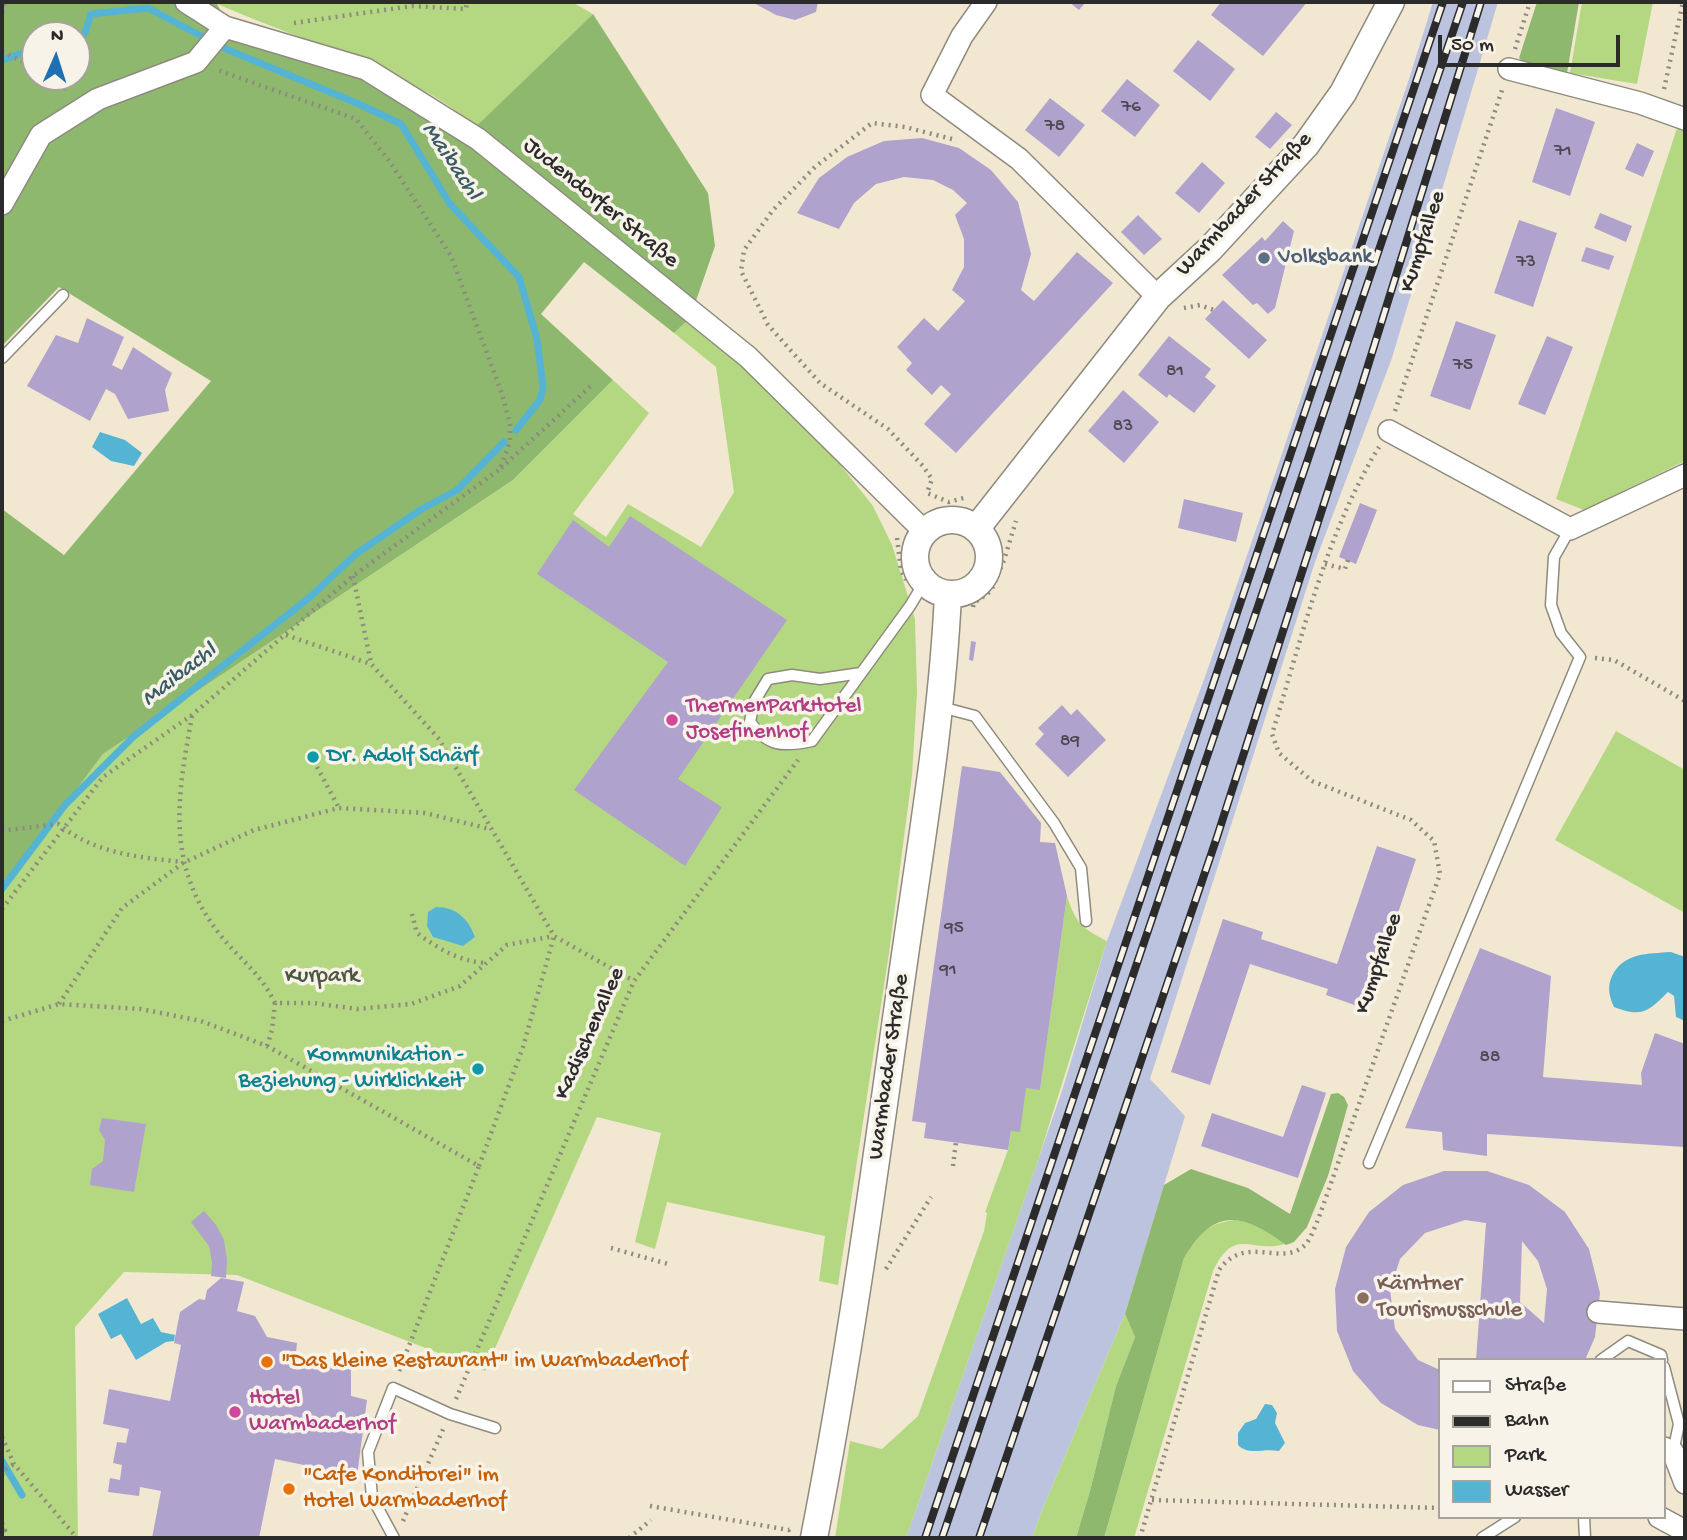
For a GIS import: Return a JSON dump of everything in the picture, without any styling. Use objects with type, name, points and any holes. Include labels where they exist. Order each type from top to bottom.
[{"type":"street","name":"Judendorfer Straße","points":[[186,2],[223,31],[366,69],[478,139],[748,357],[925,532]]},
{"type":"street","name":"Warmbader Straße","points":[[986,2],[962,36],[932,95],[1018,159],[1158,297]]},
{"type":"street","name":"Warmbader Straße","points":[[976,529],[1158,297],[1210,249],[1306,145],[1343,93],[1391,2]]},
{"type":"street","points":[[2,204],[41,135],[98,99],[201,57],[223,31]]},
{"type":"street","points":[[1509,69],[1685,118]]},
{"type":"street","points":[[1389,431],[1570,529],[1685,475]]},
{"type":"street","points":[[956,520],[976,529],[989,549],[986,572],[980,582],[960,593],[920,590],[916,562],[919,541],[925,532],[934,525],[956,520]]},
{"type":"street","name":"Warmbader Straße","points":[[805,1531],[837,1420],[861,1274],[941,707],[948,594]]},
{"type":"street","points":[[1598,1312],[1685,1319]]},
{"type":"street","points":[[1669,1450],[1685,1483]]},
{"type":"street","points":[[1663,1519],[1685,1531]]},
{"type":"lane","points":[[2,358],[64,295]]},
{"type":"lane","points":[[1369,1163],[1580,657],[1561,633],[1551,605],[1554,557],[1570,529]]},
{"type":"lane","points":[[861,673],[820,679],[792,675],[768,679],[754,702],[750,722],[761,737],[788,746],[811,741],[861,673],[920,590]]},
{"type":"lane","points":[[941,707],[975,716],[1054,823],[1080,867],[1086,921]]},
{"type":"lane","points":[[1604,1358],[1628,1341],[1661,1354],[1662,1358]]},
{"type":"lane","points":[[1666,1375],[1679,1424],[1669,1450]]},
{"type":"lane","points":[[394,1538],[372,1497],[368,1452],[393,1388],[450,1414],[495,1428]]},
{"type":"lane","points":[[1482,1538],[1512,1519]]},
{"type":"lane","points":[[1584,1519],[1585,1538]]},
{"type":"path","points":[[2,12],[5,2]]},
{"type":"path","points":[[284,23],[317,21],[412,6],[466,9],[467,2]]},
{"type":"path","name":"Kumpfallee","points":[[1140,1538],[1219,1270],[1226,1260],[1246,1251],[1290,1252],[1307,1243],[1318,1220],[1440,874],[1434,841],[1411,820],[1312,781],[1279,753],[1272,734],[1325,564],[1360,477],[1389,431],[1530,2]]},
{"type":"path","points":[[1660,110],[1683,2]]},
{"type":"path","points":[[2,52],[21,62]]},
{"type":"path","points":[[201,57],[356,118],[390,162],[452,256],[502,394],[510,424],[510,442],[500,469]]},
{"type":"path","points":[[956,140],[905,127],[872,123],[815,167],[774,210],[744,250],[741,271],[768,325],[820,383],[888,429],[923,466],[932,479],[927,493],[948,502],[964,500],[970,495]]},
{"type":"path","points":[[2,909],[103,777],[192,715],[353,576],[500,469],[592,385]]},
{"type":"path","points":[[972,612],[974,603],[991,591],[1021,511]]},
{"type":"path","points":[[894,533],[898,541],[901,570],[920,590]]},
{"type":"path","points":[[1325,564],[1345,569],[1348,560]]},
{"type":"path","points":[[353,576],[372,664]]},
{"type":"path","points":[[286,635],[372,664],[439,739],[554,936],[634,981]]},
{"type":"path","points":[[1580,657],[1614,660],[1685,701]]},
{"type":"path","points":[[192,715],[178,806],[183,863],[195,897],[221,937],[253,968],[275,1003],[267,1046]]},
{"type":"path","name":"Kadischenallee","points":[[401,1526],[634,981],[811,741]]},
{"type":"path","points":[[317,767],[339,808]]},
{"type":"path","points":[[59,1004],[122,908],[183,863],[254,830],[339,808],[425,813],[491,829]]},
{"type":"path","points":[[2,828],[8,830],[58,824],[86,843],[138,857],[183,863]]},
{"type":"path","points":[[412,914],[417,933],[442,951],[465,961],[485,964]]},
{"type":"path","points":[[275,1003],[313,1003],[357,1009],[411,1004],[460,986],[507,945],[554,936]]},
{"type":"path","points":[[393,1388],[523,1046],[554,936]]},
{"type":"path","points":[[2,1021],[59,1004],[141,1009],[201,1021],[267,1046],[479,1166]]},
{"type":"path","points":[[953,1166],[956,1142]]},
{"type":"path","points":[[879,1275],[886,1269],[931,1197]]},
{"type":"path","points":[[611,1248],[668,1264]]},
{"type":"path","points":[[2,1437],[14,1464],[77,1538]]},
{"type":"path","points":[[3,1472],[14,1464]]},
{"type":"path","points":[[1152,1500],[1438,1508]]},
{"type":"path","points":[[650,1506],[805,1531]]},
{"type":"path","points":[[629,1538],[651,1520]]},
{"type":"path","points":[[2,1523],[5,1530],[2,1531]]},
{"type":"shaded area","points":[[1433,2],[1498,2],[1392,358],[1315,562],[1150,1079],[1185,1116],[1125,1314],[1032,1538],[906,1538],[1062,1091],[1107,941],[1206,674],[1272,483]]},
{"type":"green space","points":[[2,2],[216,2],[235,39],[366,79],[464,138],[593,14],[708,193],[715,246],[690,318],[674,333],[584,262],[541,314],[613,380],[513,480],[103,754],[2,889],[2,509],[64,555],[211,381],[59,287],[2,346]]},
{"type":"green space","points":[[216,2],[572,2],[593,14],[477,126],[434,97],[402,80]]},
{"type":"green space","points":[[1537,2],[1579,2],[1566,79],[1527,67],[1519,58]]},
{"type":"green space","points":[[1582,2],[1653,2],[1637,84],[1570,73]]},
{"type":"green space","points":[[1678,125],[1685,128],[1685,461],[1584,510],[1556,499]]},
{"type":"green space","name":"Kurpark","points":[[690,318],[811,428],[873,506],[892,545],[915,619],[917,692],[912,776],[889,953],[838,1285],[819,1281],[825,1236],[667,1202],[655,1249],[635,1242],[661,1133],[597,1117],[485,1371],[237,1275],[124,1272],[75,1327],[78,1538],[2,1538],[2,889],[103,754],[513,480],[613,380],[649,413],[573,514],[606,537],[628,504],[701,547],[734,492],[716,367],[674,333]]},
{"type":"green space","points":[[1616,731],[1685,770],[1685,913],[1555,840]]},
{"type":"green space","points":[[1067,896],[1081,924],[1107,941],[1038,1160],[906,1538],[835,1538],[850,1441],[882,1449],[918,1416],[984,1231],[985,1212],[1008,1150],[1011,1131],[1026,1088],[1040,1089]]},
{"type":"green space","points":[[1338,1093],[1348,1105],[1328,1176],[1307,1227],[1294,1242],[1286,1245],[1256,1226],[1230,1220],[1207,1230],[1195,1241],[1184,1258],[1104,1538],[1076,1538],[1116,1386],[1135,1337],[1125,1314],[1164,1185],[1191,1169],[1248,1188],[1290,1214],[1331,1094]]},
{"type":"green space","points":[[1234,1220],[1261,1228],[1285,1244],[1236,1245],[1221,1257],[1213,1271],[1134,1538],[1104,1538],[1184,1258],[1203,1232]]},
{"type":"green space","points":[[1125,1314],[1135,1337],[1116,1386],[1076,1538],[1032,1538],[1041,1513]]},
{"type":"water","points":[[100,432],[125,440],[142,453],[134,466],[111,461],[92,447]]},
{"type":"water","points":[[436,907],[455,911],[469,924],[475,937],[463,946],[433,937],[427,926],[428,912]]},
{"type":"water","points":[[1671,952],[1685,957],[1685,1021],[1676,1017],[1674,996],[1668,992],[1644,1011],[1632,1012],[1614,1007],[1610,995],[1610,980],[1623,962],[1645,954]]},
{"type":"water","points":[[127,1298],[141,1324],[153,1318],[161,1332],[175,1335],[174,1341],[166,1342],[136,1360],[121,1334],[111,1339],[98,1314]]},
{"type":"water","points":[[1265,1404],[1272,1405],[1277,1413],[1275,1423],[1285,1443],[1279,1451],[1251,1451],[1242,1448],[1238,1445],[1238,1433],[1245,1423],[1256,1419]]},
{"type":"building","points":[[752,2],[818,2],[816,12],[795,20],[776,15]]},
{"type":"building","points":[[1069,2],[1086,2],[1079,10]]},
{"type":"building","points":[[1221,2],[1307,2],[1263,56],[1211,15]]},
{"type":"building","points":[[1198,40],[1235,69],[1210,101],[1173,71]]},
{"type":"building","points":[[1127,79],[1160,105],[1135,137],[1101,111]]},
{"type":"building","points":[[1050,98],[1085,125],[1059,157],[1025,130]]},
{"type":"building","points":[[1556,108],[1595,122],[1570,196],[1532,182]]},
{"type":"building","points":[[1276,112],[1292,125],[1270,149],[1255,137]]},
{"type":"building","points":[[922,138],[959,148],[991,170],[1018,202],[1031,254],[1021,290],[1034,301],[1077,252],[1113,283],[956,453],[924,424],[951,394],[941,385],[932,395],[906,370],[912,363],[897,347],[924,318],[938,331],[965,301],[952,290],[964,267],[964,239],[955,215],[967,203],[953,190],[933,180],[904,177],[876,184],[854,203],[839,229],[797,213],[819,178],[847,157],[884,141]]},
{"type":"building","points":[[1637,143],[1654,151],[1643,177],[1625,169]]},
{"type":"building","points":[[1202,162],[1225,183],[1199,213],[1175,193]]},
{"type":"building","points":[[1600,213],[1632,226],[1626,242],[1594,228]]},
{"type":"building","points":[[1138,215],[1162,239],[1144,255],[1121,232]]},
{"type":"building","points":[[1519,220],[1557,233],[1533,307],[1494,293]]},
{"type":"building","name":"Volksbank","points":[[1283,221],[1294,231],[1275,308],[1268,314],[1257,303],[1253,305],[1222,275],[1262,237],[1265,241]]},
{"type":"building","points":[[1586,247],[1614,256],[1609,270],[1581,261]]},
{"type":"building","points":[[1223,300],[1267,340],[1249,359],[1205,319]]},
{"type":"building","points":[[87,318],[124,337],[112,365],[122,370],[133,347],[172,373],[165,390],[169,411],[128,419],[115,394],[106,389],[90,421],[27,386],[56,335],[78,343]]},
{"type":"building","points":[[1456,321],[1496,335],[1470,410],[1430,396]]},
{"type":"building","points":[[1169,336],[1211,369],[1205,377],[1216,386],[1194,413],[1169,394],[1167,398],[1138,375]]},
{"type":"building","points":[[1547,336],[1573,347],[1545,415],[1518,404]]},
{"type":"building","points":[[1123,390],[1159,422],[1124,463],[1088,431]]},
{"type":"building","points":[[1184,499],[1243,513],[1236,542],[1178,528]]},
{"type":"building","points":[[1360,503],[1377,510],[1356,564],[1339,557]]},
{"type":"building","name":"ThermenParkHotel Josefinenhof","points":[[630,516],[787,620],[678,779],[722,807],[685,866],[574,790],[668,662],[537,574],[573,520],[609,547]]},
{"type":"building","points":[[971,641],[976,642],[973,661],[969,660]]},
{"type":"building","points":[[1062,705],[1071,715],[1077,709],[1106,740],[1068,777],[1035,744],[1044,734],[1038,728]]},
{"type":"building","points":[[962,766],[1000,772],[1041,823],[1040,842],[1055,843],[1067,896],[1040,1090],[1026,1088],[1020,1132],[1011,1131],[1008,1150],[924,1138],[926,1123],[912,1121]]},
{"type":"building","points":[[1377,846],[1416,859],[1366,1009],[1326,995],[1328,989],[1250,964],[1210,1085],[1171,1072],[1223,919],[1263,932],[1261,939],[1337,964]]},
{"type":"building","points":[[1480,948],[1551,976],[1543,1077],[1642,1085],[1641,1073],[1655,1033],[1685,1044],[1685,1147],[1487,1134],[1487,1156],[1443,1150],[1442,1132],[1405,1128]]},
{"type":"building","points":[[1302,1085],[1326,1093],[1298,1178],[1201,1146],[1212,1113],[1283,1137]]},
{"type":"building","points":[[102,1118],[146,1124],[134,1192],[90,1185],[92,1169],[103,1161],[105,1140],[99,1130]]},
{"type":"building","name":"Kärntner Tourismusschule","points":[[1444,1171],[1487,1171],[1529,1185],[1565,1212],[1589,1249],[1600,1293],[1595,1337],[1586,1358],[1476,1358],[1486,1223],[1465,1220],[1425,1233],[1400,1259],[1390,1290],[1395,1329],[1418,1360],[1438,1369],[1438,1430],[1418,1425],[1381,1403],[1353,1371],[1337,1331],[1335,1289],[1346,1247],[1369,1212],[1403,1185]],"holes":[[[1522,1241],[1538,1261],[1547,1289],[1544,1323],[1520,1302]]]},
{"type":"building","points":[[204,1211],[224,1240],[226,1278],[211,1276],[209,1246],[191,1222]]},
{"type":"building","name":"Hotel Warmbaderhof","points":[[221,1278],[244,1282],[237,1311],[255,1316],[267,1337],[297,1343],[295,1362],[351,1369],[351,1396],[367,1400],[357,1476],[275,1459],[259,1538],[152,1538],[161,1491],[140,1487],[139,1496],[108,1492],[110,1478],[120,1480],[122,1465],[113,1463],[117,1442],[126,1443],[129,1429],[103,1424],[109,1389],[170,1401],[181,1345],[174,1343],[180,1312],[199,1299],[205,1300],[207,1290]]},
{"type":"waterway","name":"Maibachl","points":[[89,21],[91,14],[148,8],[226,49],[401,124],[450,204],[519,277],[537,339],[543,387],[540,400],[516,430]]},
{"type":"waterway","name":"Maibachl","points":[[2,60],[21,54]]},
{"type":"waterway","name":"Maibachl","points":[[2,889],[65,805],[133,737],[310,597],[356,554],[420,510],[457,490],[504,442]]},
{"type":"waterway","name":"Maibachl","points":[[2,1461],[22,1495]]},
{"type":"railway","points":[[925,1538],[1443,2]]},
{"type":"railway","points":[[942,1538],[1463,2]]},
{"type":"railway","points":[[979,1538],[1217,837],[1481,2]]},
{"type":"place","name":"Volksbank","points":[[1264,258]]},
{"type":"place","name":"ThermenParkHotel Josefinenhof","points":[[672,720]]},
{"type":"place","name":"Dr. Adolf Schärf","points":[[313,757]]},
{"type":"place","name":"Kommunikation - Beziehung - Wirklichkeit","points":[[478,1069]]},
{"type":"place","name":"Kärntner Tourismusschule","points":[[1363,1298]]},
{"type":"place","name":"\"Das kleine Restaurant\" im Warmbaderhof","points":[[267,1362]]},
{"type":"place","name":"Hotel Warmbaderhof","points":[[235,1412]]},
{"type":"place","name":"\"Cafe Konditorei\" im Hotel Warmbaderhof","points":[[289,1489]]}]
